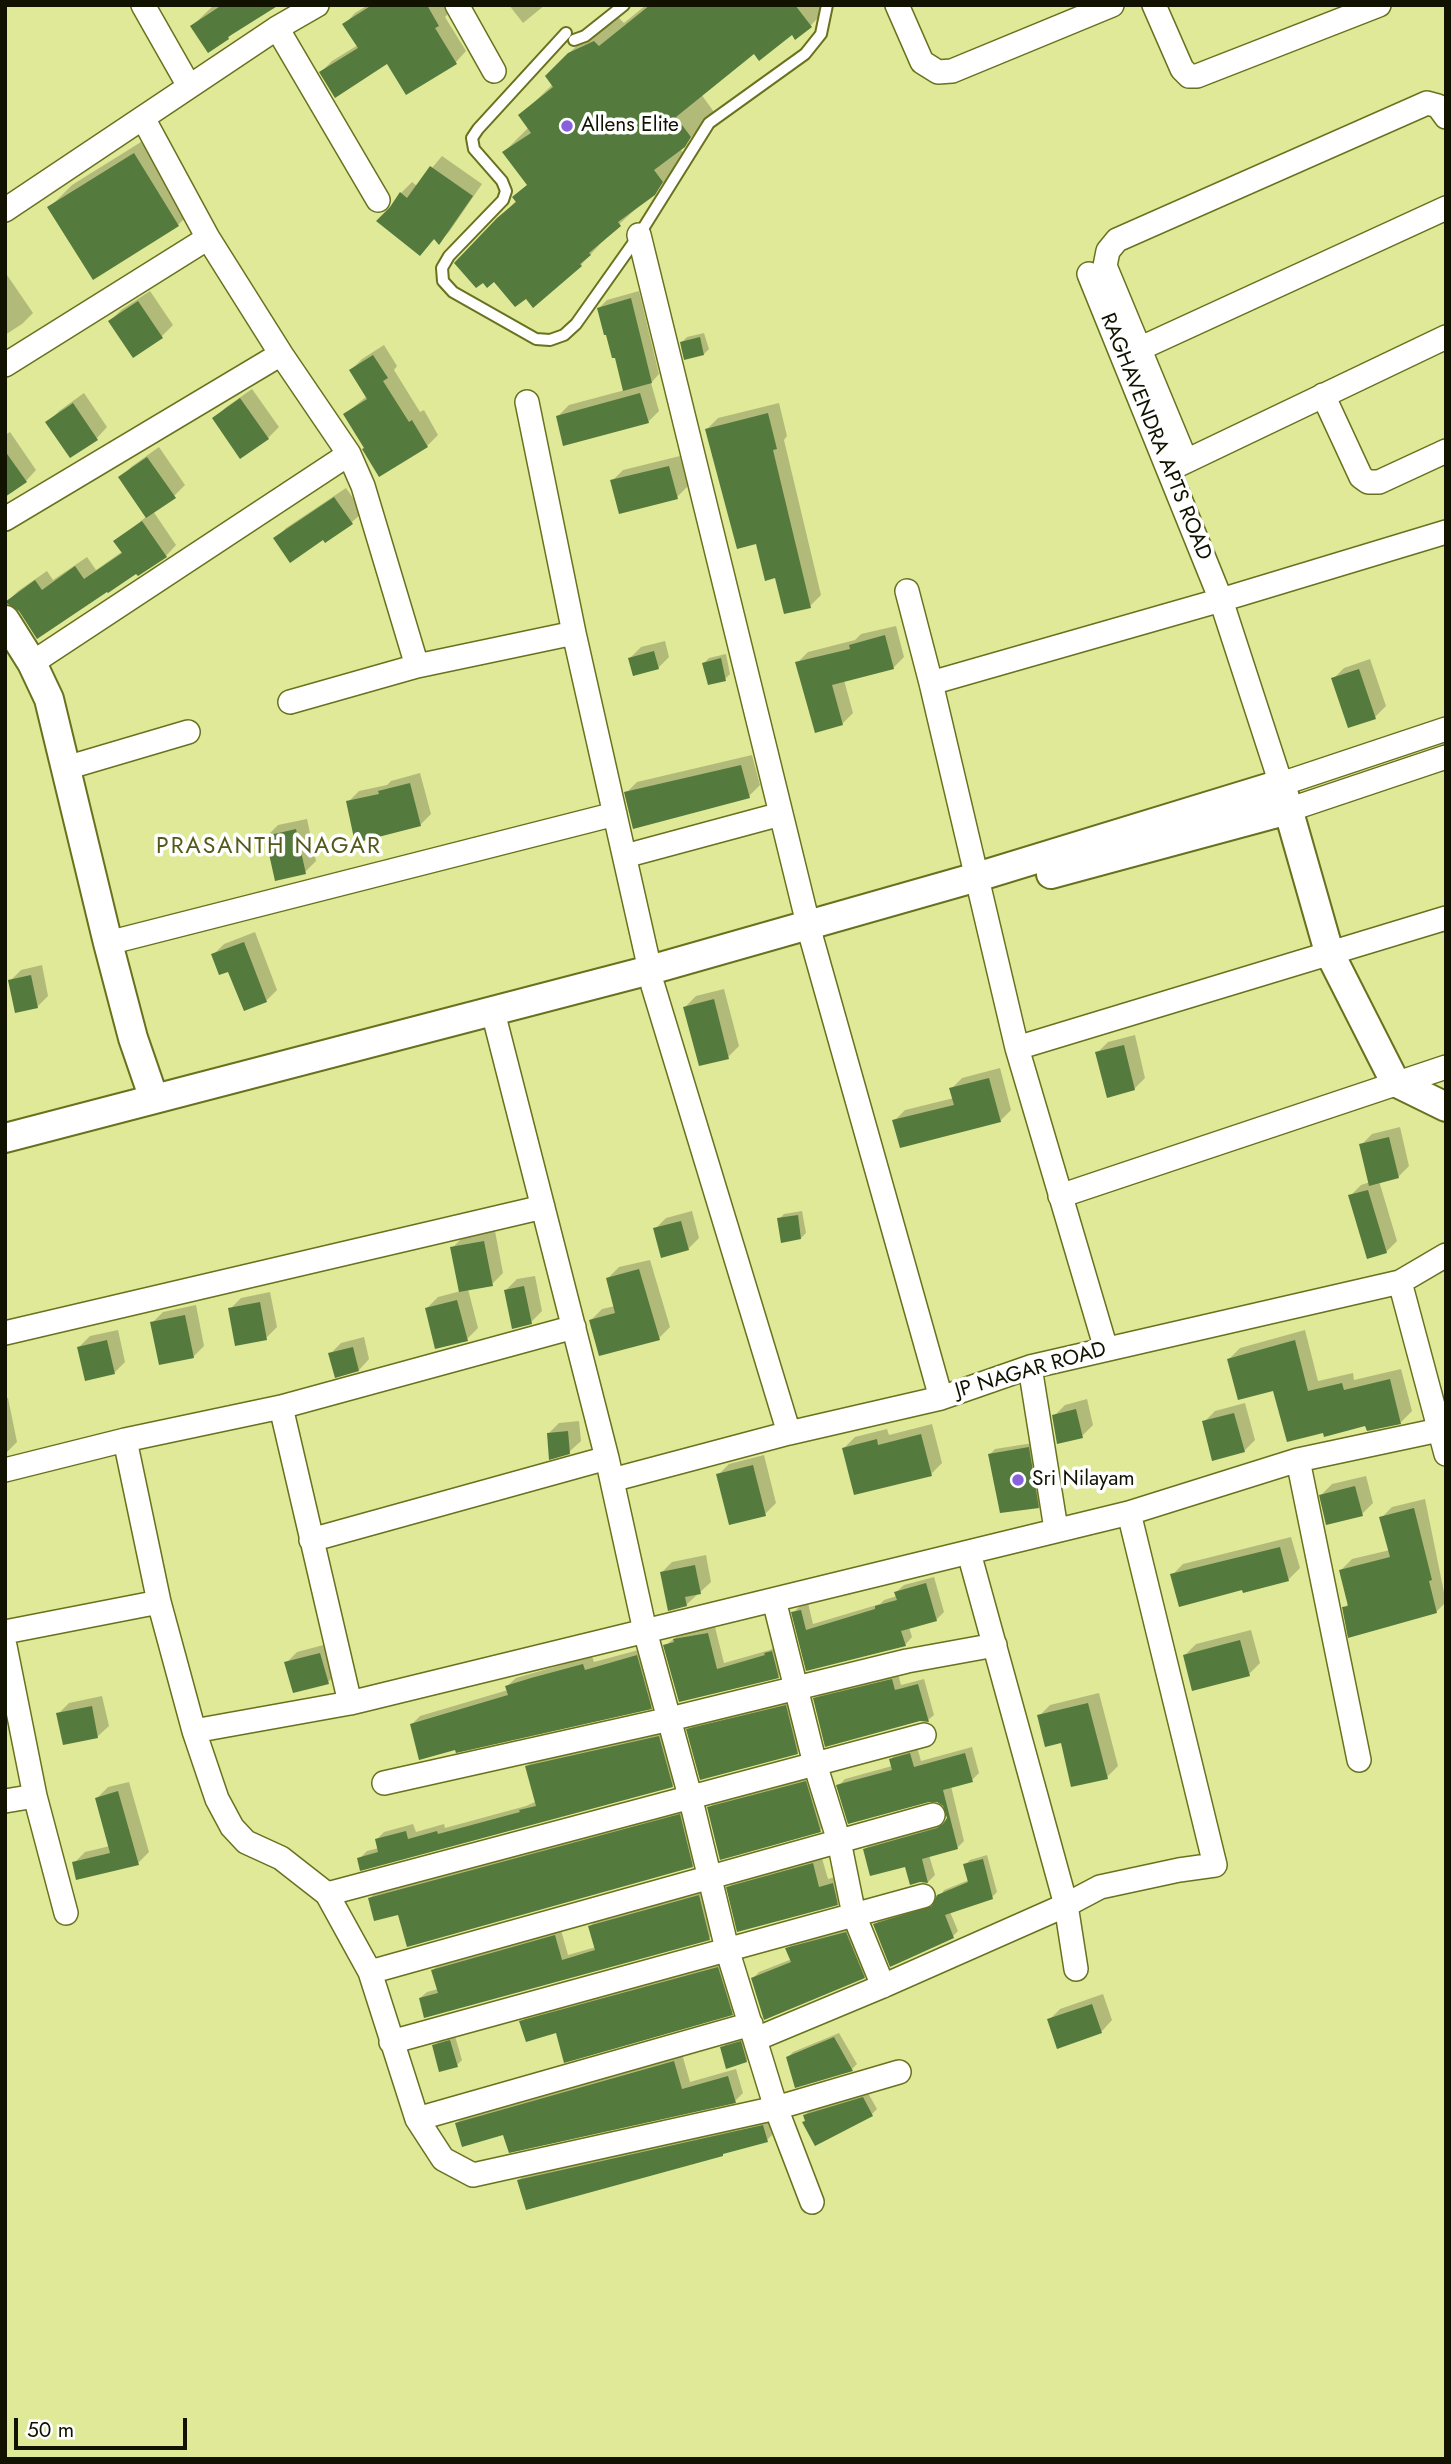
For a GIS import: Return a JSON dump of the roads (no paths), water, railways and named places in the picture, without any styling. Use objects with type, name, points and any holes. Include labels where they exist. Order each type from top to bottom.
[{"type":"street","points":[[143,5],[188,86]]},
{"type":"street","points":[[5,210],[188,86],[317,5]]},
{"type":"street","points":[[457,5],[494,71]]},
{"type":"street","points":[[897,5],[922,62],[938,72],[952,71],[1112,5]]},
{"type":"street","points":[[1154,5],[1182,69],[1189,76],[1197,76],[1379,5]]},
{"type":"street","points":[[277,28],[377,200]]},
{"type":"street","points":[[1446,117],[1438,106],[1427,103],[1117,240],[1108,251],[1105,266],[1139,349],[1177,466],[1446,337]]},
{"type":"street","points":[[143,118],[208,238],[281,354],[349,454],[363,486],[417,666]]},
{"type":"street","points":[[1139,349],[1446,208]]},
{"type":"street","points":[[639,236],[810,933],[941,1398]]},
{"type":"street","points":[[5,365],[208,238]]},
{"type":"street","name":"RAGHAVENDRA APTS ROAD","points":[[1088,274],[1177,466],[1285,797]]},
{"type":"street","points":[[5,519],[281,354]]},
{"type":"street","points":[[1324,395],[1362,477],[1368,482],[1380,482],[1446,451]]},
{"type":"street","points":[[527,402],[574,633],[651,978],[789,1433]]},
{"type":"street","points":[[32,663],[349,454]]},
{"type":"street","points":[[931,683],[1446,533]]},
{"type":"street","points":[[906,591],[931,683],[1017,1048],[1106,1349]]},
{"type":"street","points":[[5,620],[32,663],[49,699],[107,943],[133,1038],[154,1099]]},
{"type":"street","points":[[290,702],[417,666],[574,633]]},
{"type":"street","points":[[1285,797],[1446,729]]},
{"type":"street","points":[[66,768],[188,732]]},
{"type":"street","points":[[5,1158],[495,1019],[651,978],[1285,797],[1446,757]]},
{"type":"street","points":[[1285,797],[1329,952],[1395,1082],[1446,1107]]},
{"type":"street","points":[[107,943],[615,814]]},
{"type":"street","points":[[625,856],[781,814]]},
{"type":"street","points":[[1017,1048],[1446,918]]},
{"type":"street","points":[[5,1138],[154,1099],[495,1019]]},
{"type":"street","points":[[495,1019],[609,1469],[645,1631],[690,1796],[727,1950],[776,2108],[812,2202]]},
{"type":"street","points":[[1060,1196],[1446,1067]]},
{"type":"street","points":[[5,1333],[543,1207]]},
{"type":"street","name":"JP NAGAR ROAD","points":[[311,1540],[609,1469],[789,1433],[941,1398],[1030,1367],[1400,1282],[1446,1255]]},
{"type":"street","points":[[1400,1282],[1446,1454]]},
{"type":"street","points":[[5,1470],[125,1440],[281,1407],[574,1328]]},
{"type":"street","points":[[1030,1367],[1056,1529]]},
{"type":"street","points":[[281,1407],[350,1703]]},
{"type":"street","points":[[194,1731],[350,1703],[970,1553],[1056,1529],[1129,1513],[1298,1460],[1439,1430]]},
{"type":"street","points":[[125,1440],[159,1602],[194,1731],[217,1799],[232,1827],[246,1842],[281,1858],[327,1894],[370,1972],[417,2119],[443,2159],[473,2175],[776,2108],[899,2072]]},
{"type":"street","points":[[1298,1460],[1359,1760]]},
{"type":"street","points":[[417,2119],[753,2031],[883,1986],[1066,1905],[1100,1887],[1215,1865],[1129,1513]]},
{"type":"street","points":[[970,1553],[1066,1905],[1076,1969]]},
{"type":"street","points":[[774,1600],[815,1763],[839,1841],[854,1915],[883,1986]]},
{"type":"street","points":[[5,1632],[159,1602]]},
{"type":"street","points":[[5,1646],[35,1796],[66,1913]]},
{"type":"street","points":[[384,1783],[670,1719],[907,1661],[995,1646]]},
{"type":"street","points":[[327,1894],[924,1735]]},
{"type":"street","points":[[5,1801],[35,1796]]},
{"type":"street","points":[[370,1972],[933,1815]]},
{"type":"street","points":[[391,2042],[923,1896]]},
{"type":"lane","points":[[624,5],[585,36],[570,37],[472,138],[474,149],[502,181],[506,191],[503,200],[449,256],[442,268],[443,281],[453,292],[536,339],[550,340],[564,335],[576,324],[639,236],[709,123],[805,54],[821,34],[827,5]]},
{"type":"place","name":"Allens Elite","points":[[567,126]]},
{"type":"place","name":"Sri Nilayam","points":[[1018,1480]]},
{"type":"district","name":"PRASANTH NAGAR","points":[[269,847]]}]
